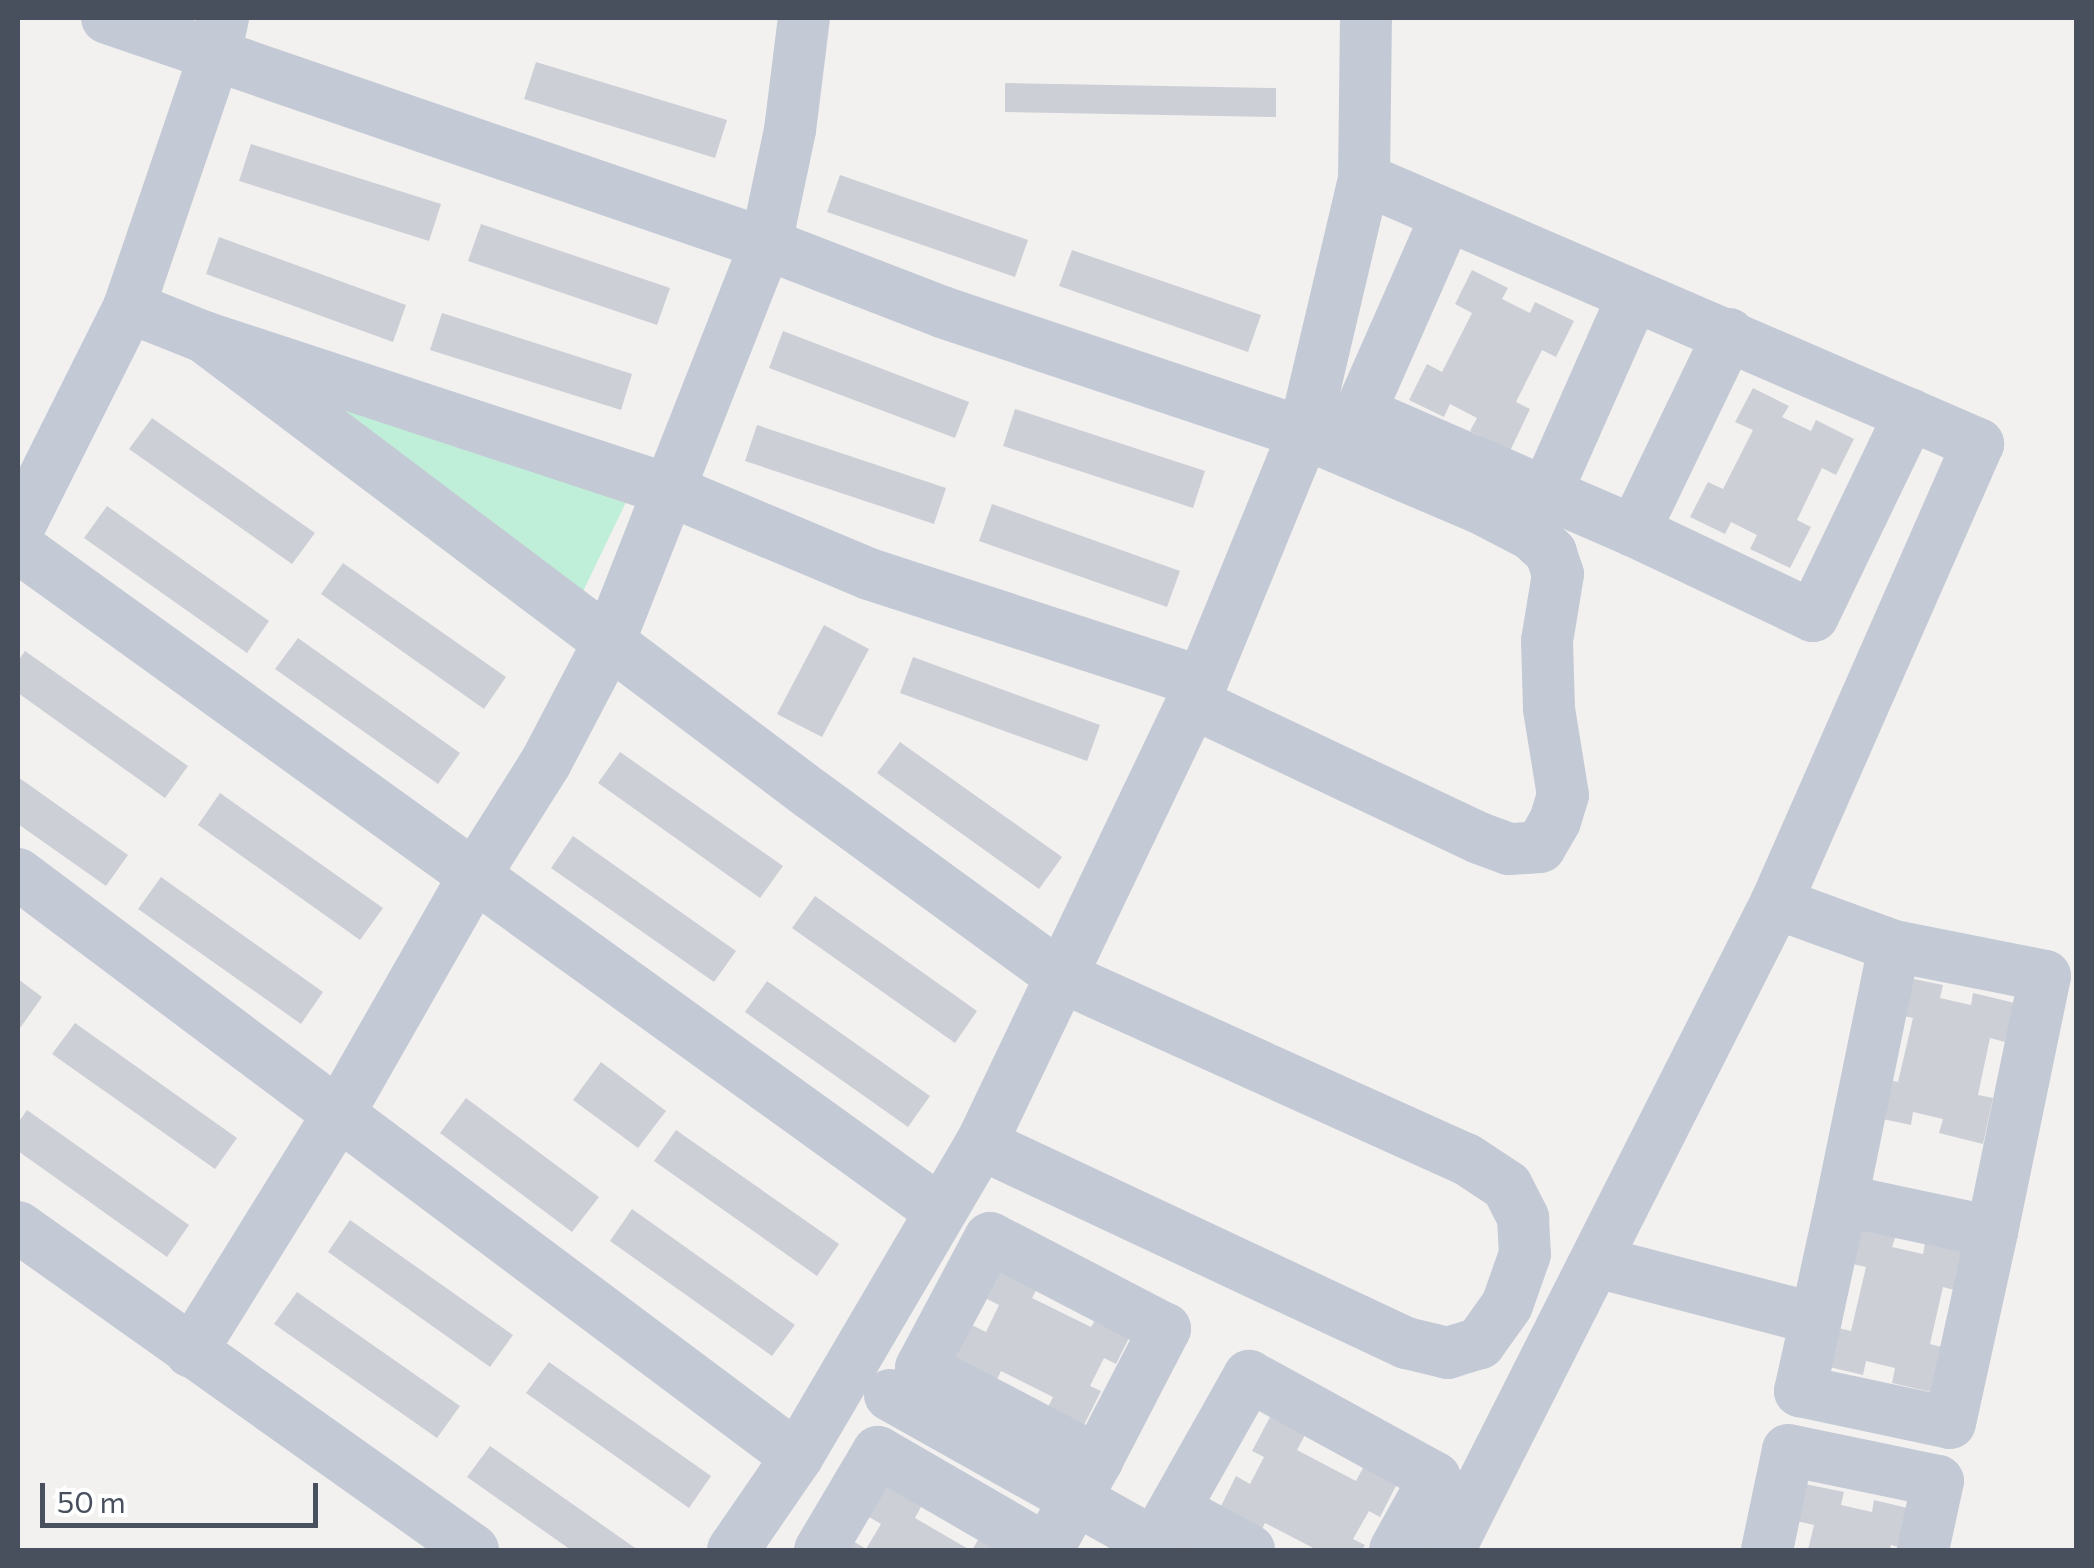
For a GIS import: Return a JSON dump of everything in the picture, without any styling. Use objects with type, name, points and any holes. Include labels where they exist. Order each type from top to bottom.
[{"type":"street","points":[[107,18],[218,38],[942,312],[1304,432],[1480,508],[1532,535],[1551,554],[1558,574],[1547,641],[1549,709],[1563,795],[1556,821],[1540,847],[1509,849],[1198,692],[869,574],[669,490],[204,338],[129,307]]},
{"type":"street","points":[[190,1352],[340,1113],[473,878],[546,762],[609,642],[766,244],[790,130],[804,18]]},
{"type":"street","points":[[734,1550],[796,1457],[981,1144],[1198,692],[1304,432],[1364,179],[1366,18]]},
{"type":"street","points":[[18,528],[129,307],[218,38]]},
{"type":"street","points":[[1364,179],[1978,444],[1776,903],[1450,1550]]},
{"type":"street","points":[[1446,217],[1360,412],[1634,531],[1813,616],[1910,414]]},
{"type":"street","points":[[1546,493],[1634,297]]},
{"type":"street","points":[[1634,531],[1729,334]]},
{"type":"street","points":[[204,338],[1062,977],[1466,1158],[1507,1186],[1523,1218],[1524,1254],[1507,1304],[1480,1343],[1448,1353],[1406,1343],[981,1144]]},
{"type":"street","points":[[18,547],[940,1211]]},
{"type":"street","points":[[18,874],[796,1457]]},
{"type":"street","points":[[1776,903],[1894,946],[2045,976],[1923,1550]]},
{"type":"street","points":[[1767,1550],[1894,946]]},
{"type":"street","points":[[1842,1200],[1992,1232]]},
{"type":"street","points":[[18,1226],[473,1550]]},
{"type":"street","points":[[820,1550],[878,1452],[1047,1550],[1086,1479],[1166,1329],[990,1238],[921,1368],[1086,1479],[1147,1539],[1249,1550]]},
{"type":"street","points":[[1597,1262],[1816,1319]]},
{"type":"street","points":[[1147,1539],[1249,1376],[1434,1478],[1394,1550]]},
{"type":"street","points":[[1800,1390],[1950,1423]]},
{"type":"street","points":[[890,1396],[1086,1479]]},
{"type":"street","points":[[1788,1450],[1938,1481]]},
{"type":"green space","points":[[343,393],[628,498],[577,604],[325,417]]},
{"type":"building","points":[[536,62],[727,120],[715,158],[524,99]]},
{"type":"building","points":[[1005,83],[1276,88],[1276,117],[1005,112]]},
{"type":"building","points":[[251,144],[441,204],[429,241],[239,181]]},
{"type":"building","points":[[840,175],[1028,240],[1015,277],[827,212]]},
{"type":"building","points":[[481,224],[670,288],[657,325],[468,261]]},
{"type":"building","points":[[219,237],[406,305],[393,342],[206,274]]},
{"type":"building","points":[[1072,250],[1261,315],[1248,352],[1059,286]]},
{"type":"building","points":[[1472,270],[1508,288],[1502,299],[1530,313],[1535,302],[1574,321],[1556,357],[1542,350],[1516,402],[1530,409],[1510,451],[1470,431],[1477,418],[1450,404],[1444,417],[1409,400],[1427,364],[1442,372],[1472,313],[1455,304]]},
{"type":"building","points":[[442,313],[632,374],[621,410],[430,350]]},
{"type":"building","points":[[783,331],[969,402],[955,438],[769,368]]},
{"type":"building","points":[[1753,388],[1789,406],[1782,417],[1811,431],[1816,420],[1854,439],[1836,475],[1822,468],[1797,520],[1811,527],[1790,568],[1750,549],[1757,535],[1731,522],[1725,534],[1690,517],[1708,482],[1723,489],[1753,430],[1735,422]]},
{"type":"building","points":[[1015,409],[1205,471],[1193,508],[1003,446]]},
{"type":"building","points":[[152,418],[315,533],[292,564],[129,449]]},
{"type":"building","points":[[757,425],[946,488],[934,524],[745,461]]},
{"type":"building","points":[[992,504],[1180,571],[1167,607],[979,541]]},
{"type":"building","points":[[107,506],[269,621],[247,653],[84,538]]},
{"type":"building","points":[[343,563],[506,677],[484,709],[321,594]]},
{"type":"building","points":[[824,625],[869,649],[822,737],[777,714]]},
{"type":"building","points":[[298,638],[460,753],[438,784],[275,669]]},
{"type":"building","points":[[25,651],[188,766],[165,798],[18,693],[18,661]]},
{"type":"building","points":[[913,657],[1100,725],[1087,761],[900,693]]},
{"type":"building","points":[[900,742],[1062,857],[1039,889],[877,773]]},
{"type":"building","points":[[620,752],[783,866],[760,898],[598,783]]},
{"type":"building","points":[[18,777],[128,855],[106,886],[18,824]]},
{"type":"building","points":[[220,793],[383,908],[360,940],[198,825]]},
{"type":"building","points":[[573,836],[736,951],[714,982],[551,868]]},
{"type":"building","points":[[161,877],[323,992],[301,1024],[138,909]]},
{"type":"building","points":[[815,896],[977,1011],[955,1043],[792,928]]},
{"type":"building","points":[[1904,977],[1943,985],[1940,998],[1971,1005],[1973,993],[2015,1003],[2005,1042],[1990,1038],[1978,1095],[1993,1098],[1983,1144],[1939,1133],[1943,1119],[1913,1112],[1911,1125],[1873,1117],[1882,1078],[1898,1082],[1913,1018],[1895,1014]]},
{"type":"building","points":[[18,979],[42,997],[18,1031]]},
{"type":"building","points":[[767,981],[930,1096],[908,1127],[745,1012]]},
{"type":"building","points":[[75,1023],[237,1138],[215,1169],[52,1054]]},
{"type":"building","points":[[601,1062],[666,1111],[638,1148],[573,1100]]},
{"type":"building","points":[[466,1098],[599,1197],[572,1232],[440,1133]]},
{"type":"building","points":[[27,1110],[189,1225],[167,1257],[18,1151],[18,1123]]},
{"type":"building","points":[[676,1130],[839,1244],[817,1276],[654,1161]]},
{"type":"building","points":[[632,1209],[795,1325],[772,1356],[610,1241]]},
{"type":"building","points":[[350,1220],[513,1335],[490,1367],[328,1252]]},
{"type":"building","points":[[1856,1225],[1896,1235],[1892,1247],[1923,1254],[1925,1243],[1968,1252],[1958,1291],[1943,1287],[1930,1344],[1945,1348],[1935,1393],[1892,1383],[1895,1368],[1866,1361],[1863,1375],[1825,1366],[1834,1327],[1851,1331],[1866,1267],[1848,1263]]},
{"type":"building","points":[[1005,1265],[1040,1283],[1032,1298],[1091,1327],[1100,1311],[1134,1328],[1116,1364],[1104,1358],[1090,1386],[1101,1391],[1082,1429],[1046,1411],[1053,1397],[1001,1371],[994,1386],[952,1365],[972,1325],[986,1332],[999,1305],[987,1299]]},
{"type":"building","points":[[297,1292],[460,1406],[437,1438],[274,1324]]},
{"type":"building","points":[[549,1362],[711,1476],[689,1508],[526,1393]]},
{"type":"building","points":[[1270,1417],[1305,1435],[1297,1450],[1356,1481],[1365,1464],[1398,1482],[1380,1517],[1369,1511],[1353,1539],[1365,1545],[1362,1550],[1317,1550],[1265,1523],[1258,1537],[1216,1516],[1236,1476],[1250,1484],[1264,1457],[1252,1451]]},
{"type":"building","points":[[490,1446],[638,1550],[571,1550],[467,1477]]},
{"type":"building","points":[[889,1484],[923,1503],[915,1518],[970,1550],[848,1550],[853,1541],[866,1549],[881,1524],[869,1517]]},
{"type":"building","points":[[1805,1484],[1844,1492],[1841,1505],[1872,1512],[1874,1500],[1916,1510],[1906,1549],[1891,1545],[1890,1550],[1808,1550],[1814,1525],[1796,1521]]},
{"type":"building","points":[[981,1535],[1009,1550],[972,1550]]}]
